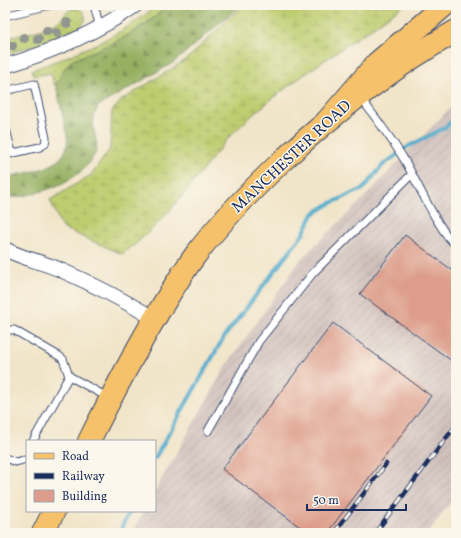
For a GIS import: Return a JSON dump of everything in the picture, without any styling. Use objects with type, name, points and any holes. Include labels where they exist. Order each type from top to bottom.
[{"type":"main road","points":[[327,121],[377,63],[445,5]]},
{"type":"main road","name":"MANCHESTER ROAD","points":[[90,440],[155,319],[194,257],[231,212],[268,174],[327,121],[407,61],[456,31]]},
{"type":"main road","points":[[43,533],[54,512]]},
{"type":"street","points":[[5,66],[48,52],[100,28],[136,5]]},
{"type":"street","points":[[5,249],[16,255],[60,270],[105,290],[155,319]]},
{"type":"lane","points":[[9,15],[50,5]]},
{"type":"lane","points":[[94,5],[100,28]]},
{"type":"lane","points":[[5,91],[34,84],[46,138],[44,144],[40,147],[8,154],[5,125]]},
{"type":"lane","points":[[360,95],[404,160],[442,229],[456,245]]},
{"type":"lane","points":[[208,431],[259,342],[308,279],[412,174]]},
{"type":"lane","points":[[5,330],[14,330],[59,356],[63,359],[69,376],[111,399]]},
{"type":"lane","points":[[34,440],[69,376]]},
{"type":"lane","points":[[5,458],[16,462],[25,460]]},
{"type":"shaded area","points":[[456,102],[456,495],[428,533],[132,533],[143,512],[156,512],[156,489],[226,366],[301,259],[357,205]]},
{"type":"green space","points":[[157,5],[167,5],[160,13],[125,38],[71,61],[62,72],[56,85],[54,85],[51,73],[34,76],[32,70],[98,43],[128,26]]},
{"type":"green space","points":[[167,5],[241,5],[173,63],[98,106],[93,120],[93,128],[97,144],[96,151],[90,162],[81,171],[70,179],[44,191],[5,198],[5,177],[47,167],[56,162],[63,155],[67,146],[67,135],[56,85],[62,72],[71,61],[135,31],[157,15]]},
{"type":"green space","points":[[243,5],[404,5],[270,100],[249,118],[230,136],[178,201],[157,224],[135,245],[122,254],[62,228],[50,200],[91,175],[110,149],[112,111],[122,100],[187,59]]},
{"type":"green space","points":[[74,8],[82,10],[85,16],[85,21],[80,27],[33,46],[5,54],[5,38],[48,27],[59,21],[68,11]]},
{"type":"building","points":[[405,235],[456,273],[456,364],[360,294]]},
{"type":"building","points":[[333,323],[431,396],[327,533],[308,533],[222,469]]},
{"type":"waterway","points":[[156,456],[224,337],[303,234],[313,214],[329,204],[363,189],[383,165],[409,146],[446,127],[456,117]]},
{"type":"waterway","points":[[119,533],[130,512]]},
{"type":"railway","points":[[375,533],[456,425]]},
{"type":"railway","points":[[334,533],[386,464]]}]
